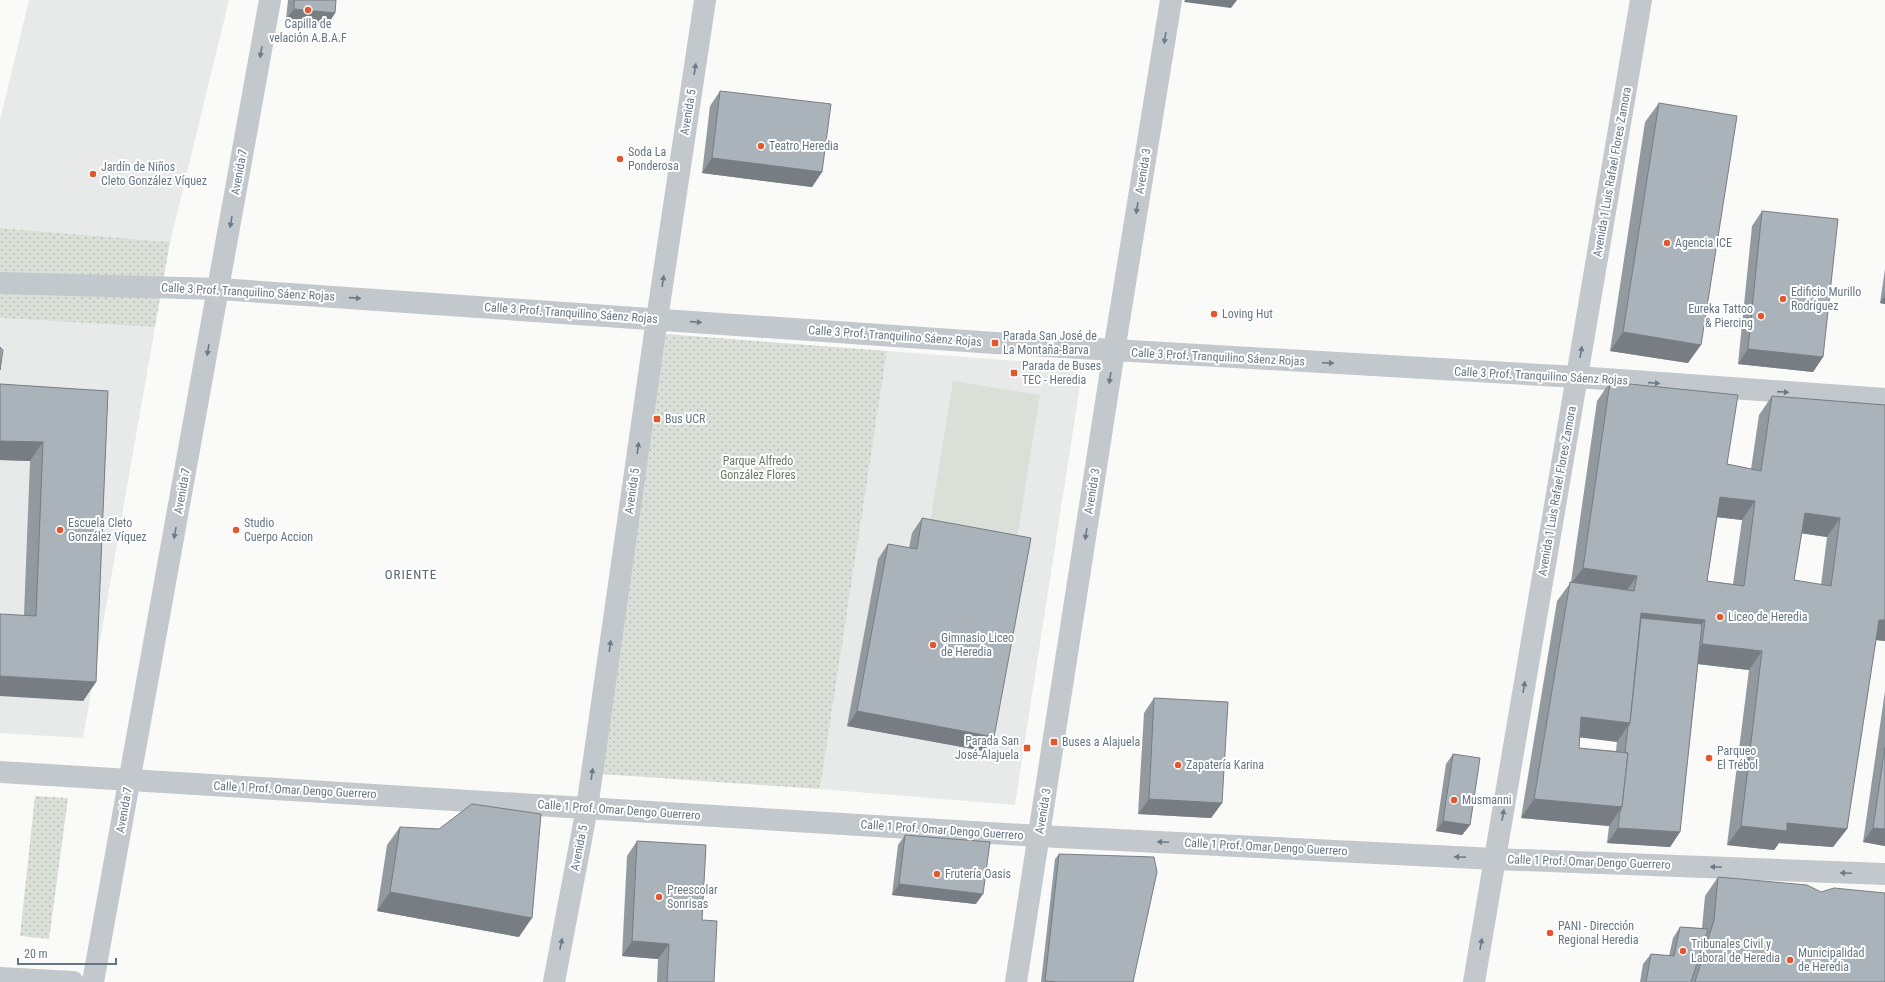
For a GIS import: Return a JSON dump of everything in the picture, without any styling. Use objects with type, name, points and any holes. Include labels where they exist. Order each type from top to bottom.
[{"type":"street","name":"Avenida 7","points":[[93,982],[270,0]]},
{"type":"street","name":"Avenida 5","points":[[554,982],[587,808],[657,319],[705,0]]},
{"type":"street","name":"Avenida 3","points":[[1016,982],[1114,351],[1171,0]]},
{"type":"street","name":"Avenida 1 Luis Rafael Flores Zamora","points":[[1474,982],[1641,0]]},
{"type":"street","name":"Calle 3 Prof. Tranquilino Sáenz Rojas","points":[[0,283],[219,289],[1114,351],[1577,377],[1885,399]]},
{"type":"street","name":"Calle 1 Prof. Omar Dengo Guerrero","points":[[0,772],[1039,836],[1495,859],[1885,874]]},
{"type":"street","points":[[0,978],[73,982]]},
{"type":"shaded area","name":"Jardín de Niños Cleto González Víquez","points":[[29,0],[229,0],[170,242],[0,228],[0,120]]},
{"type":"shaded area","name":"Escuela Cleto González Víquez","points":[[0,318],[155,327],[83,738],[0,733]]},
{"type":"shaded area","points":[[887,351],[1083,366],[1015,805],[820,789]]},
{"type":"green space","points":[[0,228],[170,242],[155,327],[0,318]]},
{"type":"green space","name":"Parque Alfredo González Flores","points":[[666,334],[887,351],[820,789],[602,774]]},
{"type":"green space","points":[[953,381],[1040,395],[1017,538],[930,523]]},
{"type":"green space","points":[[35,796],[68,798],[49,939],[20,936]]},
{"type":"building","points":[[294,0],[336,0],[335,13],[294,9]]},
{"type":"building","name":"Teatro Heredia","points":[[720,91],[831,104],[822,172],[712,158]]},
{"type":"building","name":"Agencia ICE","points":[[1659,103],[1737,116],[1701,345],[1623,332]]},
{"type":"building","name":"Edificio Murillo Rodríguez","points":[[1762,211],[1838,219],[1823,357],[1748,349]]},
{"type":"building","points":[[0,347],[3,350],[0,370]]},
{"type":"building","name":"Liceo de Heredia","points":[[1610,382],[1738,395],[1727,464],[1761,471],[1772,396],[1885,405],[1885,620],[1879,620],[1847,829],[1787,823],[1787,831],[1741,826],[1762,651],[1702,644],[1705,620],[1641,613],[1630,723],[1581,717],[1579,748],[1628,753],[1622,807],[1534,799],[1570,582],[1634,591],[1637,576],[1583,568]],"holes":[[[1720,497],[1755,501],[1744,586],[1707,581]],[[1805,513],[1840,518],[1831,586],[1794,580]]]},
{"type":"building","points":[[0,384],[108,391],[96,682],[0,676],[0,614],[36,616],[43,442],[0,441]]},
{"type":"building","name":"Gimnasio Liceo de Heredia","points":[[922,518],[1031,538],[994,737],[857,711],[888,544],[917,549]]},
{"type":"building","points":[[1641,618],[1702,624],[1680,832],[1618,828],[1628,753],[1625,752],[1628,726],[1630,723]]},
{"type":"building","name":"Zapatería Karina","points":[[1154,698],[1228,702],[1222,803],[1149,799]]},
{"type":"building","points":[[1885,747],[1885,829],[1873,828]]},
{"type":"building","name":"Musmanni","points":[[1453,754],[1480,758],[1470,825],[1443,821]]},
{"type":"building","points":[[472,804],[541,814],[532,918],[390,892],[400,827],[439,829]]},
{"type":"building","name":"Frutería Oasis","points":[[905,835],[990,842],[983,894],[899,884]]},
{"type":"building","name":"Preescolar Sonrisas","points":[[637,841],[706,845],[702,920],[717,921],[714,982],[667,982],[669,944],[632,941]]},
{"type":"building","points":[[1059,854],[1154,857],[1157,872],[1133,982],[1045,981]]},
{"type":"building","name":"Municipalidad de Heredia","points":[[1718,877],[1807,885],[1821,892],[1834,888],[1885,893],[1885,982],[1695,982],[1714,920]]},
{"type":"building","name":"Tribunales Civil y Laboral de Heredia","points":[[1680,927],[1708,929],[1691,982],[1646,982],[1651,954],[1674,956]]},
{"type":"place","name":"Capilla de velación A.B.A.F","points":[[308,10]]},
{"type":"place","name":"Teatro Heredia","points":[[761,146]]},
{"type":"place","name":"Soda La Ponderosa","points":[[620,159]]},
{"type":"place","name":"Jardín de Niños Cleto González Víquez","points":[[93,174]]},
{"type":"place","name":"Agencia ICE","points":[[1667,243]]},
{"type":"place","name":"Edificio Murillo Rodríguez","points":[[1783,299]]},
{"type":"place","name":"Loving Hut","points":[[1214,314]]},
{"type":"place","name":"Eureka Tattoo & Piercing","points":[[1761,316]]},
{"type":"place","name":"Parada San José de La Montaña-Barva","points":[[995,343]]},
{"type":"place","name":"Parada de Buses TEC - Heredia","points":[[1014,373]]},
{"type":"place","name":"Bus UCR","points":[[657,419]]},
{"type":"place","name":"Escuela Cleto González Víquez","points":[[60,530]]},
{"type":"place","name":"Studio Cuerpo Accion","points":[[236,530]]},
{"type":"place","name":"Liceo de Heredia","points":[[1720,617]]},
{"type":"place","name":"Gimnasio Liceo de Heredia","points":[[933,645]]},
{"type":"place","name":"Buses a Alajuela","points":[[1054,742]]},
{"type":"place","name":"Parada San José-Alajuela","points":[[1027,748]]},
{"type":"place","name":"Parqueo El Trébol","points":[[1709,758]]},
{"type":"place","name":"Zapatería Karina","points":[[1178,765]]},
{"type":"place","name":"Musmanni","points":[[1454,800]]},
{"type":"place","name":"Frutería Oasis","points":[[937,874]]},
{"type":"place","name":"Preescolar Sonrisas","points":[[659,897]]},
{"type":"place","name":"PANI - Dirección Regional Heredia","points":[[1550,933]]},
{"type":"place","name":"Tribunales Civil y Laboral de Heredia","points":[[1683,951]]},
{"type":"place","name":"Municipalidad de Heredia","points":[[1790,960]]},
{"type":"district","name":"ORIENTE","points":[[411,574]]}]
